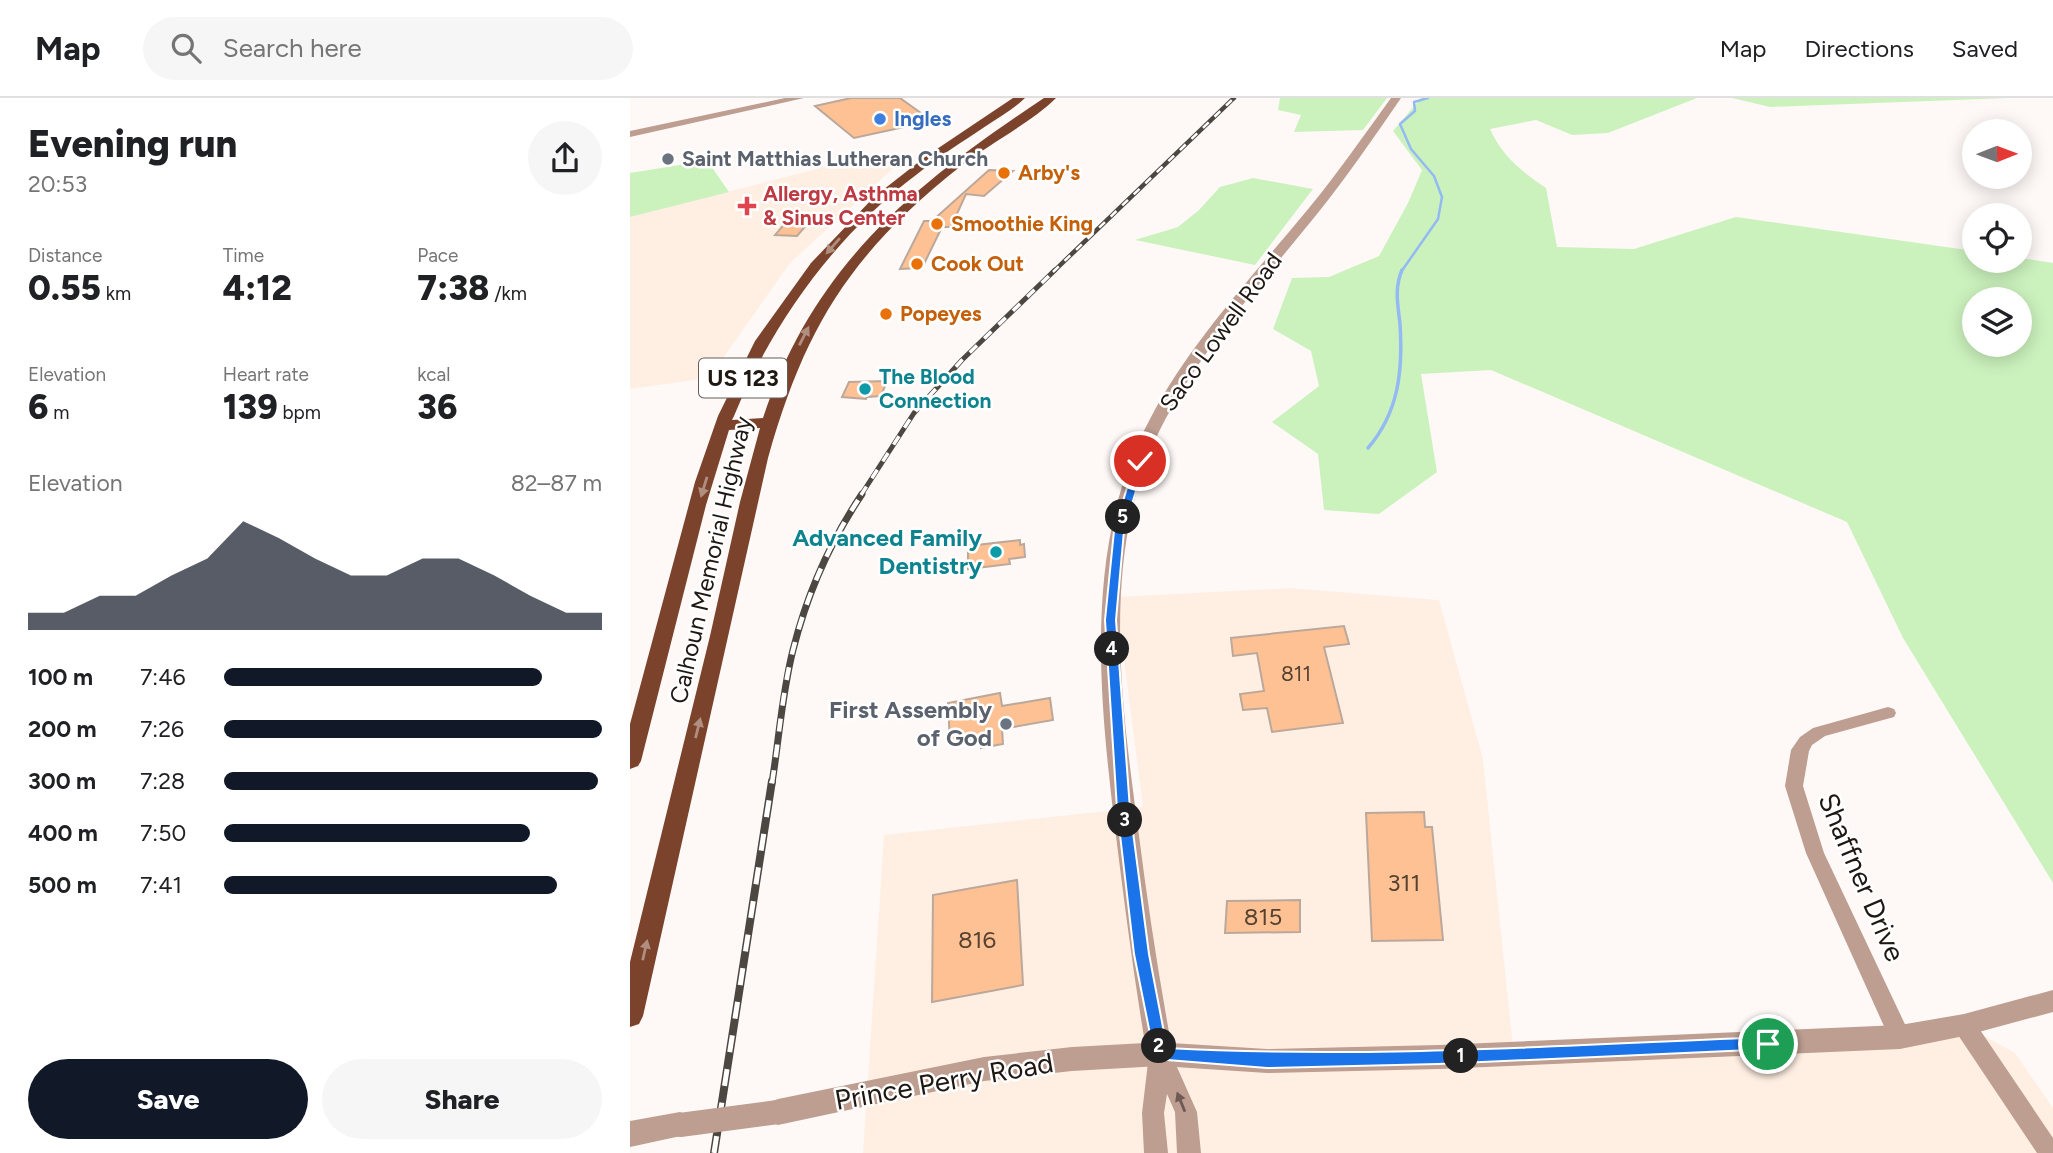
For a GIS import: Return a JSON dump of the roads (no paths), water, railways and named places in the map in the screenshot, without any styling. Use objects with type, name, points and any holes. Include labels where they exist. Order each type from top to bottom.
[{"type":"highway","name":"Calhoun Memorial Highway","points":[[630,761],[694,518],[735,393],[795,292],[841,237],[880,198],[1020,98]]},
{"type":"highway","name":"Calhoun Memorial Highway","points":[[630,1016],[780,386],[807,331],[831,291],[882,228],[912,198],[1051,98]]},
{"type":"highway","points":[[972,130],[999,133]]},
{"type":"highway","points":[[795,292],[831,291]]},
{"type":"highway","points":[[723,426],[770,422]]},
{"type":"street","points":[[630,134],[767,101],[799,98]]},
{"type":"street","name":"Saco Lowell Road","points":[[1160,1054],[1142,954],[1119,763],[1110,620],[1119,531],[1127,499],[1155,424],[1186,372],[1339,178],[1396,98]]},
{"type":"street","name":"Shaffner Drive","points":[[1888,713],[1819,732],[1806,741],[1800,750],[1794,786],[1815,853],[1900,1037]]},
{"type":"street","name":"Prince Perry Road","points":[[630,1135],[680,1125],[778,1112],[985,1069],[1072,1059],[1160,1054],[1267,1060],[1425,1058],[1900,1037],[1964,1025],[2053,1001]]},
{"type":"street","points":[[1964,1025],[2049,1153]]},
{"type":"street","points":[[1156,1153],[1153,1113],[1160,1054]]},
{"type":"street","points":[[1160,1054],[1185,1112],[1189,1153]]},
{"type":"waterway","points":[[1402,271],[1438,219],[1442,197],[1434,176],[1411,149],[1400,124],[1415,111],[1414,102],[1428,98]]},
{"type":"waterway","points":[[1368,448],[1387,420],[1397,390],[1401,358],[1397,290],[1402,271]]},
{"type":"railway","points":[[1053,272],[1234,98]]},
{"type":"railway","points":[[861,495],[914,413],[962,360],[1055,270]]},
{"type":"railway","points":[[772,783],[786,683],[805,609],[821,569],[862,494]]},
{"type":"railway","points":[[714,1153],[772,781]]},
{"type":"place","name":"Ingles","points":[[880,119]]},
{"type":"place","name":"Saint Matthias Lutheran Church","points":[[668,159]]},
{"type":"place","name":"Arby's","points":[[1004,173]]},
{"type":"place","name":"Allergy, Asthma & Sinus Center","points":[[747,206]]},
{"type":"place","name":"Smoothie King","points":[[937,224]]},
{"type":"place","name":"Cook Out","points":[[917,264]]},
{"type":"place","name":"Popeyes","points":[[886,314]]},
{"type":"place","name":"The Blood Connection","points":[[865,389]]},
{"type":"place","name":"Advanced Family Dentistry","points":[[996,552]]},
{"type":"place","name":"First Assembly of God","points":[[1006,724]]}]
